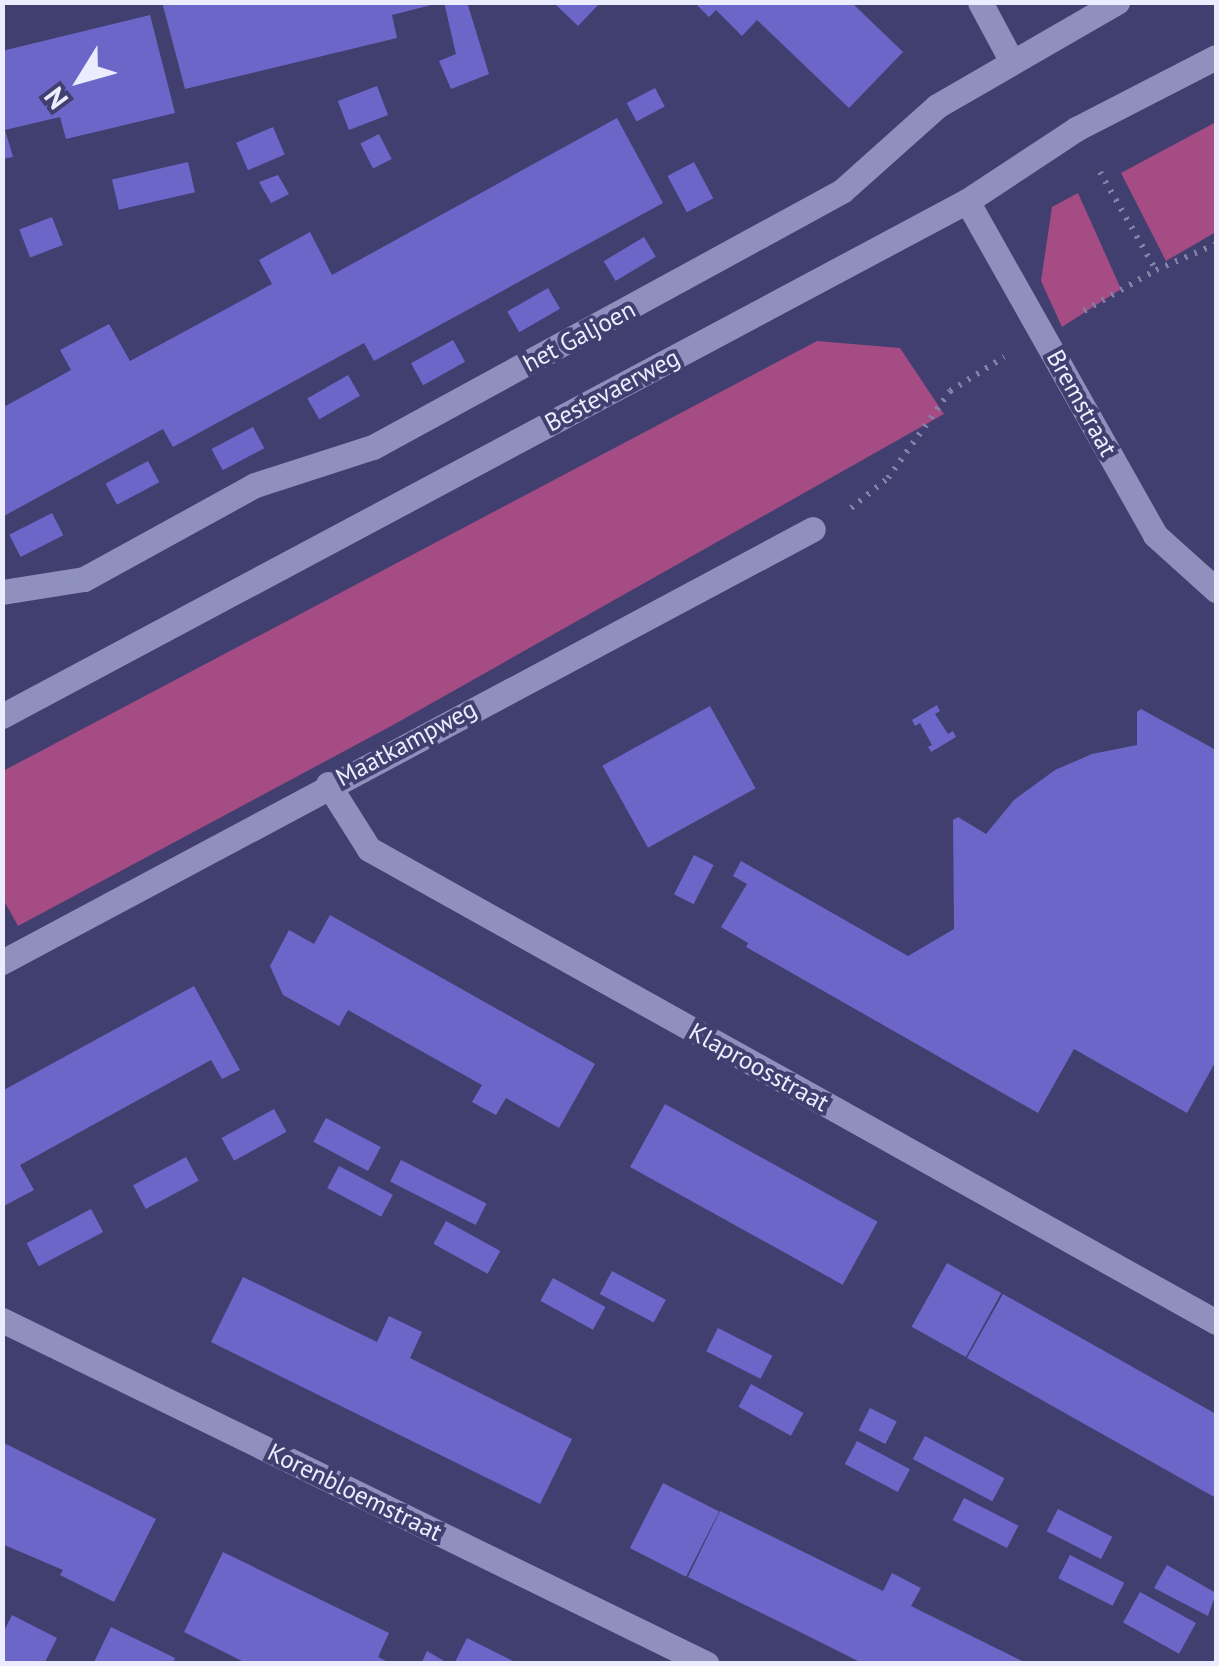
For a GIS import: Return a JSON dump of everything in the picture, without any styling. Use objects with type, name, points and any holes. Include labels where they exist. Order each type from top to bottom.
[{"type":"street","points":[[980,2],[1011,60]]},
{"type":"street","name":"het Galjoen","points":[[2,592],[84,580],[255,485],[373,447],[842,191],[936,106],[1118,2]]},
{"type":"street","name":"Bestevaerweg","points":[[2,716],[967,200],[1076,129],[1216,57]]},
{"type":"street","name":"Bremstraat","points":[[967,200],[1155,535],[1216,590]]},
{"type":"street","name":"Maatkampweg","points":[[2,962],[328,784],[813,530]]},
{"type":"street","name":"Klaproosstraat","points":[[328,784],[368,849],[1216,1322]]},
{"type":"street","name":"Korenbloemstraat","points":[[2,1320],[706,1664]]},
{"type":"shaded area","points":[[1216,122],[1216,232],[1166,261],[1121,173]]},
{"type":"shaded area","points":[[1078,193],[1121,289],[1062,327],[1041,281],[1052,207]]},
{"type":"shaded area","points":[[817,341],[900,348],[944,414],[393,725],[18,926],[3,899],[3,771]]},
{"type":"building","points":[[162,2],[435,4],[392,15],[397,38],[185,89]]},
{"type":"building","points":[[444,2],[467,2],[489,74],[451,89],[439,61],[456,54]]},
{"type":"building","points":[[553,2],[597,2],[599,4],[578,26]]},
{"type":"building","points":[[694,2],[851,2],[903,52],[849,108],[757,20],[742,36],[716,10],[709,17]]},
{"type":"building","points":[[150,15],[175,113],[66,139],[60,117],[5,130],[13,157],[2,159],[2,51]]},
{"type":"building","points":[[377,86],[388,115],[349,130],[338,101]]},
{"type":"building","points":[[655,88],[665,107],[637,122],[627,103]]},
{"type":"building","points":[[617,118],[663,203],[374,361],[364,343],[173,447],[163,429],[2,517],[2,408],[71,370],[60,350],[109,324],[130,361],[272,284],[259,260],[310,232],[332,275]]},
{"type":"building","points":[[273,127],[285,155],[248,170],[236,143]]},
{"type":"building","points":[[379,134],[392,159],[373,168],[360,144]]},
{"type":"building","points":[[188,162],[195,192],[119,210],[112,180]]},
{"type":"building","points":[[694,162],[713,198],[687,212],[668,176]]},
{"type":"building","points":[[278,175],[289,194],[271,203],[259,182]]},
{"type":"building","points":[[52,217],[63,245],[30,258],[19,230]]},
{"type":"building","points":[[644,237],[656,257],[616,281],[604,261]]},
{"type":"building","points":[[548,288],[560,309],[519,332],[507,312]]},
{"type":"building","points":[[453,340],[465,362],[423,385],[411,363]]},
{"type":"building","points":[[348,375],[360,396],[319,419],[307,398]]},
{"type":"building","points":[[253,427],[264,448],[223,470],[212,449]]},
{"type":"building","points":[[148,461],[159,482],[117,505],[106,484]]},
{"type":"building","points":[[52,513],[63,535],[21,557],[9,535]]},
{"type":"building","points":[[937,705],[940,711],[935,714],[948,734],[953,731],[956,737],[931,752],[928,747],[932,745],[920,723],[915,726],[912,720]]},
{"type":"building","points":[[710,706],[756,788],[648,848],[602,766]]},
{"type":"building","points":[[1141,709],[1216,750],[1216,1061],[1187,1113],[1074,1049],[1038,1113],[746,947],[748,943],[721,927],[747,884],[733,876],[741,861],[908,956],[954,929],[953,820],[958,817],[986,834],[1014,800],[1055,770],[1092,754],[1137,745],[1137,712]]},
{"type":"building","points":[[694,855],[714,865],[694,904],[674,894]]},
{"type":"building","points":[[330,915],[595,1064],[559,1128],[506,1098],[496,1115],[472,1102],[482,1085],[348,1010],[339,1026],[283,995],[270,966],[289,930],[314,944]]},
{"type":"building","points":[[194,986],[240,1070],[222,1079],[211,1060],[20,1165],[34,1190],[2,1207],[2,1091]]},
{"type":"building","points":[[665,1104],[878,1222],[843,1285],[630,1167]]},
{"type":"building","points":[[274,1109],[287,1132],[234,1161],[222,1138]]},
{"type":"building","points":[[326,1118],[381,1147],[368,1171],[313,1142]]},
{"type":"building","points":[[186,1157],[199,1181],[146,1209],[133,1185]]},
{"type":"building","points":[[401,1160],[487,1204],[476,1225],[390,1181]]},
{"type":"building","points":[[339,1166],[393,1195],[381,1217],[327,1188]]},
{"type":"building","points":[[91,1209],[103,1232],[39,1266],[27,1243]]},
{"type":"building","points":[[446,1221],[500,1251],[488,1274],[433,1244]]},
{"type":"building","points":[[947,1263],[1001,1293],[966,1357],[912,1327]]},
{"type":"building","points":[[612,1271],[666,1300],[654,1323],[600,1294]]},
{"type":"building","points":[[243,1277],[377,1342],[389,1316],[422,1332],[410,1358],[572,1439],[540,1504],[211,1342]]},
{"type":"building","points":[[553,1278],[605,1307],[593,1330],[540,1301]]},
{"type":"building","points":[[1003,1294],[1216,1414],[1216,1498],[967,1358]]},
{"type":"building","points":[[718,1328],[772,1356],[761,1379],[706,1351]]},
{"type":"building","points":[[751,1384],[803,1413],[791,1436],[738,1407]]},
{"type":"building","points":[[870,1408],[897,1422],[885,1444],[859,1430]]},
{"type":"building","points":[[925,1436],[1004,1478],[992,1501],[913,1459]]},
{"type":"building","points":[[857,1441],[910,1469],[898,1492],[845,1464]]},
{"type":"building","points":[[2,1442],[156,1519],[114,1602],[60,1575],[63,1570],[2,1544]]},
{"type":"building","points":[[663,1483],[719,1512],[686,1577],[630,1548]]},
{"type":"building","points":[[964,1498],[1018,1526],[1007,1548],[953,1520]]},
{"type":"building","points":[[1058,1509],[1112,1537],[1101,1559],[1047,1531]]},
{"type":"building","points":[[720,1511],[883,1591],[892,1573],[921,1588],[911,1606],[1028,1664],[864,1664],[688,1577]]},
{"type":"building","points":[[223,1552],[389,1633],[378,1657],[392,1664],[248,1664],[184,1632]]},
{"type":"building","points":[[1070,1555],[1124,1583],[1113,1606],[1058,1578]]},
{"type":"building","points":[[1167,1565],[1216,1593],[1208,1616],[1154,1588]]},
{"type":"building","points":[[1140,1592],[1196,1623],[1179,1654],[1123,1623]]},
{"type":"building","points":[[12,1615],[57,1638],[44,1664],[2,1664],[2,1635]]},
{"type":"building","points":[[111,1627],[175,1658],[173,1664],[93,1664]]},
{"type":"building","points":[[467,1638],[519,1664],[454,1664]]},
{"type":"building","points":[[427,1651],[449,1664],[421,1664]]}]
